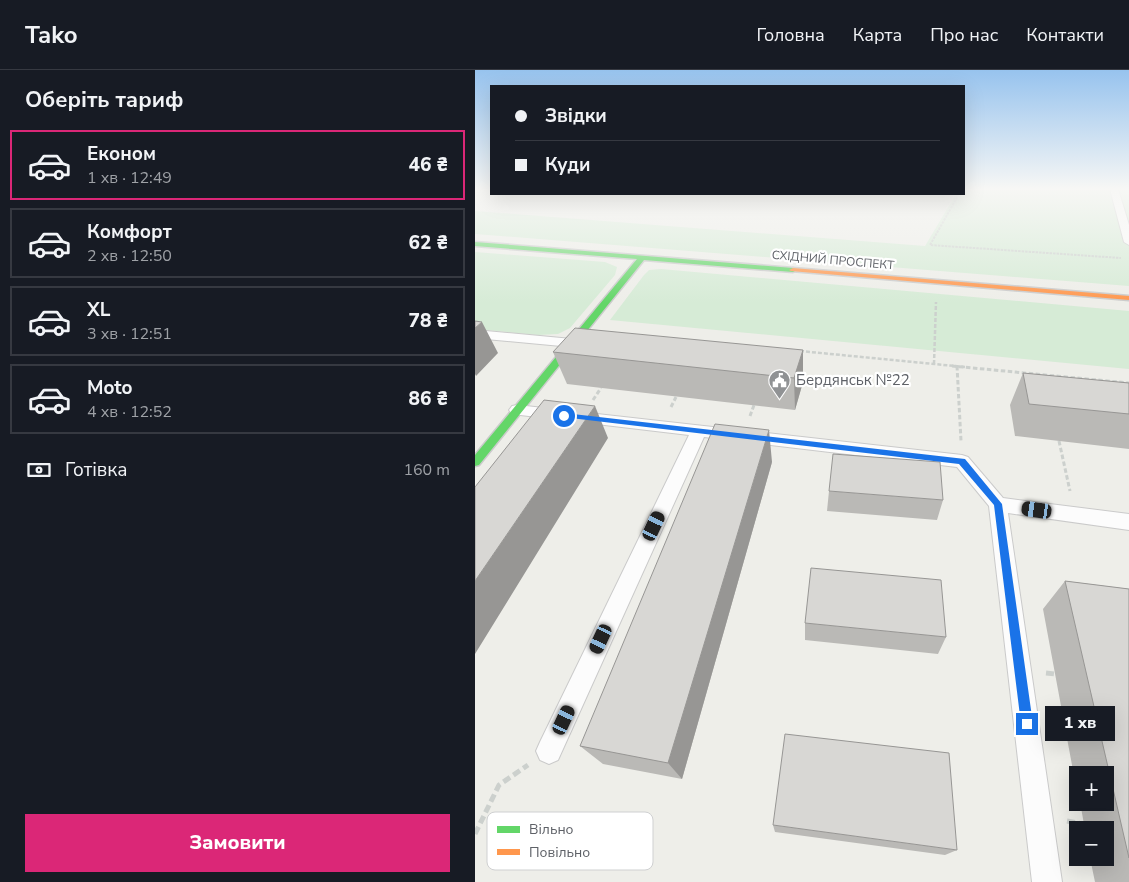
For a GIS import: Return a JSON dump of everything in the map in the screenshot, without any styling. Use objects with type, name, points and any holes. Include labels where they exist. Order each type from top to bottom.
[{"type":"main road","name":"СХІДНИЙ ПРОСПЕКТ","points":[[475,244],[1129,298]]},
{"type":"main road","points":[[475,462],[642,258]]},
{"type":"lane","points":[[1125,227],[1129,242]]},
{"type":"lane","points":[[475,334],[572,343]]},
{"type":"lane","points":[[517,410],[962,461],[998,504],[1047,882]]},
{"type":"lane","points":[[549,751],[699,431]]},
{"type":"lane","points":[[998,504],[1129,522]]},
{"type":"path","points":[[940,227],[930,245],[1129,259]]},
{"type":"path","points":[[935,364],[936,282]]},
{"type":"path","points":[[798,351],[1129,383]]},
{"type":"path","points":[[957,366],[962,461]]},
{"type":"path","points":[[1059,441],[1076,515]]},
{"type":"path","points":[[475,834],[499,785],[549,751]]},
{"type":"green space","points":[[475,227],[679,227],[925,246],[936,227],[1129,227],[1129,286],[475,234]]},
{"type":"green space","points":[[475,252],[605,262],[617,267],[615,275],[570,328],[558,334],[538,335],[475,329]]},
{"type":"green space","points":[[661,269],[1129,311],[1129,369],[610,320],[649,270]]},
{"type":"building","points":[[475,321],[482,322],[475,328]]},
{"type":"building","points":[[575,328],[803,350],[794,378],[553,352]]},
{"type":"building","points":[[1023,373],[1129,383],[1129,414],[1029,404]]},
{"type":"building","points":[[544,400],[595,406],[475,581],[475,487]]},
{"type":"building","points":[[715,424],[769,430],[668,763],[580,746]]},
{"type":"building","points":[[833,454],[940,462],[943,500],[829,491]]},
{"type":"building","points":[[811,568],[941,580],[946,637],[805,623]]},
{"type":"building","points":[[1065,581],[1129,589],[1129,858],[1114,793],[1114,766],[1108,766]]},
{"type":"building","points":[[785,734],[949,753],[957,850],[773,825]]},
{"type":"traffic: fast","points":[[475,244],[793,270]]},
{"type":"traffic: fast","points":[[475,462],[642,258]]},
{"type":"traffic: slow","points":[[793,270],[1129,298]]},
{"type":"place","name":"Бердянськ №22","points":[[780,399]]},
{"type":"route","points":[[564,416],[962,461],[998,504],[1027,724]]}]
